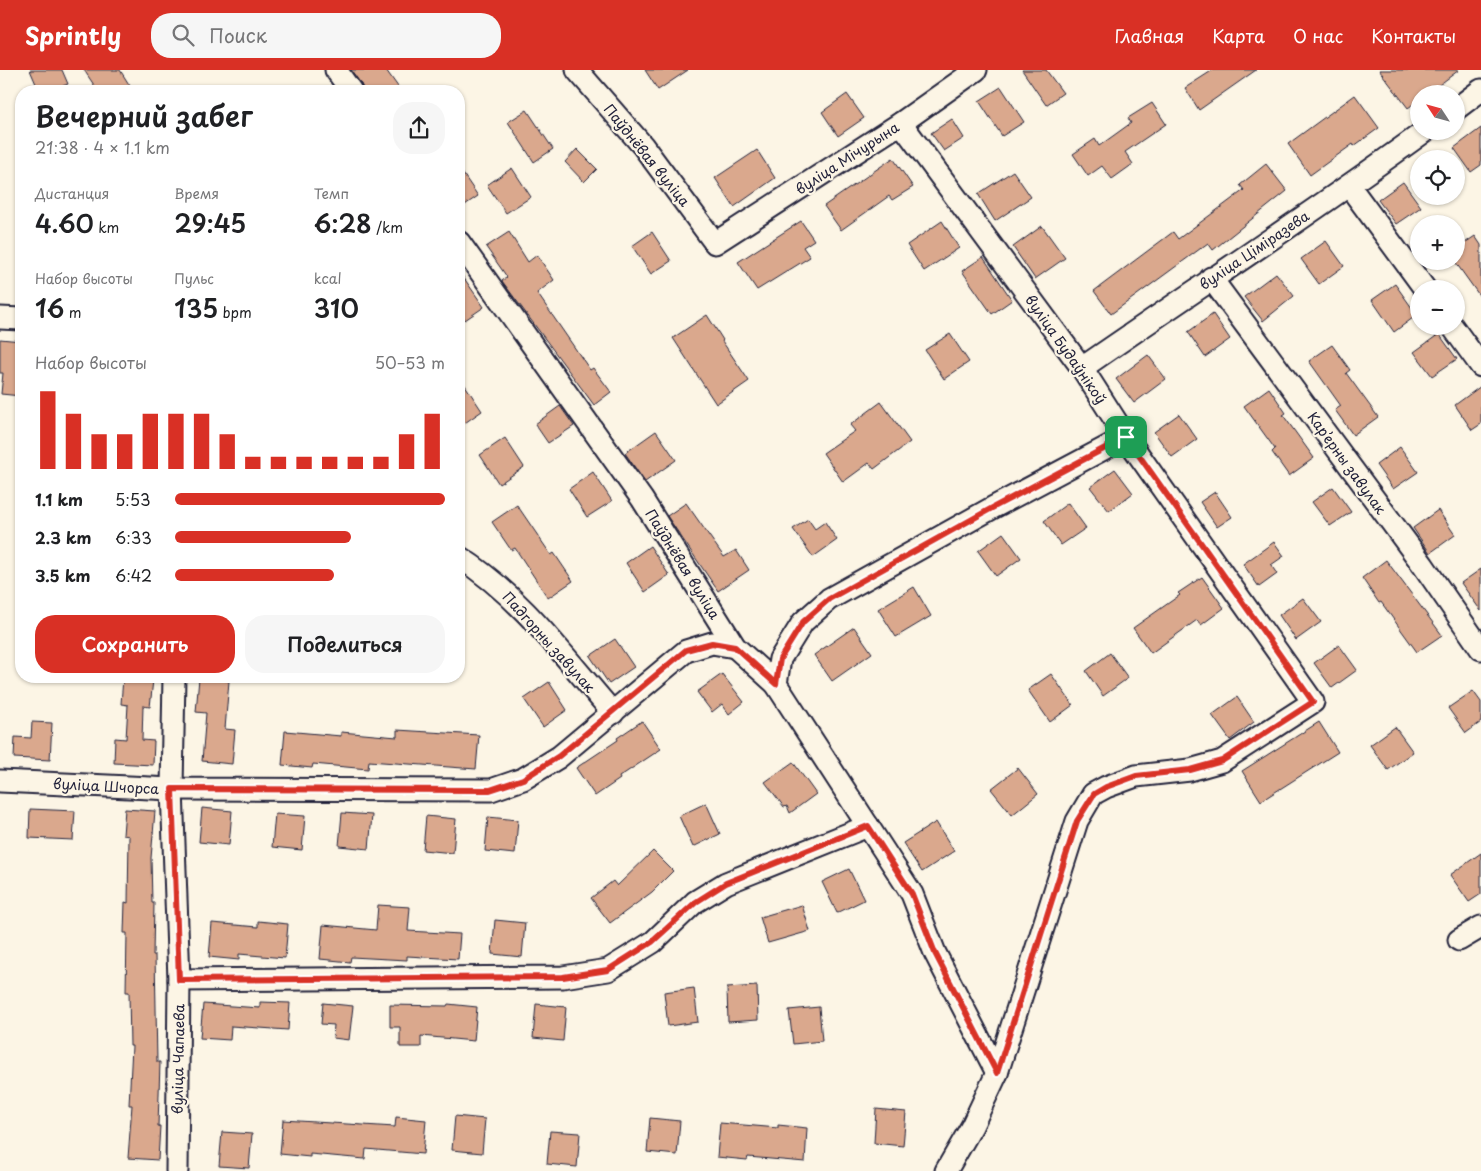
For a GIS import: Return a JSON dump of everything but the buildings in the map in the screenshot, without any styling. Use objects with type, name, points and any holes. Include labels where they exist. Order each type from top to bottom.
[{"type":"street","points":[[336,70],[347,85]]},
{"type":"street","name":"Паўднёвая вуліца","points":[[576,70],[644,146],[715,243]]},
{"type":"street","name":"вуліца Мічурына","points":[[715,243],[901,123],[976,70]]},
{"type":"street","points":[[1465,104],[1478,98]]},
{"type":"street","name":"вуліца Будаўнікоў","points":[[901,123],[1082,368],[1126,437],[1313,702],[1222,761],[1190,770],[1136,776],[1106,787],[1094,794],[1077,821],[997,1073]]},
{"type":"street","name":"вуліца Ціміразева","points":[[1082,368],[1211,278],[1350,186],[1414,140]]},
{"type":"street","points":[[1350,186],[1418,280]]},
{"type":"street","name":"Паўднёвая вуліца","points":[[465,250],[642,499],[735,647],[776,684],[912,894],[935,953],[997,1073]]},
{"type":"street","name":"Карʼерны завулак","points":[[1211,278],[1423,565],[1481,649]]},
{"type":"street","points":[[0,318],[15,319]]},
{"type":"street","points":[[1459,335],[1481,366]]},
{"type":"street","points":[[776,684],[780,659],[803,622],[829,599],[994,507],[1126,437]]},
{"type":"street","name":"Падгорны завулак","points":[[465,561],[484,572],[523,608],[613,713]]},
{"type":"street","name":"вуліца Шчорса","points":[[0,781],[172,789],[490,790],[523,779],[559,756],[613,713],[686,650],[712,643],[735,647]]},
{"type":"street","name":"вуліца Чапаева","points":[[174,683],[172,789],[179,980],[177,1171]]},
{"type":"street","points":[[179,980],[563,977],[608,970],[652,942],[696,902],[726,883],[868,826]]},
{"type":"street","points":[[1459,940],[1481,927]]},
{"type":"street","points":[[946,1171],[972,1126],[997,1073]]},
{"type":"route","points":[[1126,437],[1313,702],[1222,761],[1190,770],[1136,776],[1106,787],[1094,794],[1077,821],[997,1073],[935,953],[912,894],[868,826],[726,883],[696,902],[652,942],[608,970],[563,977],[179,980],[172,789],[490,790],[523,779],[559,756],[613,713],[686,650],[712,643],[735,647],[776,684],[780,659],[803,622],[829,599],[994,507],[1126,437]]}]
